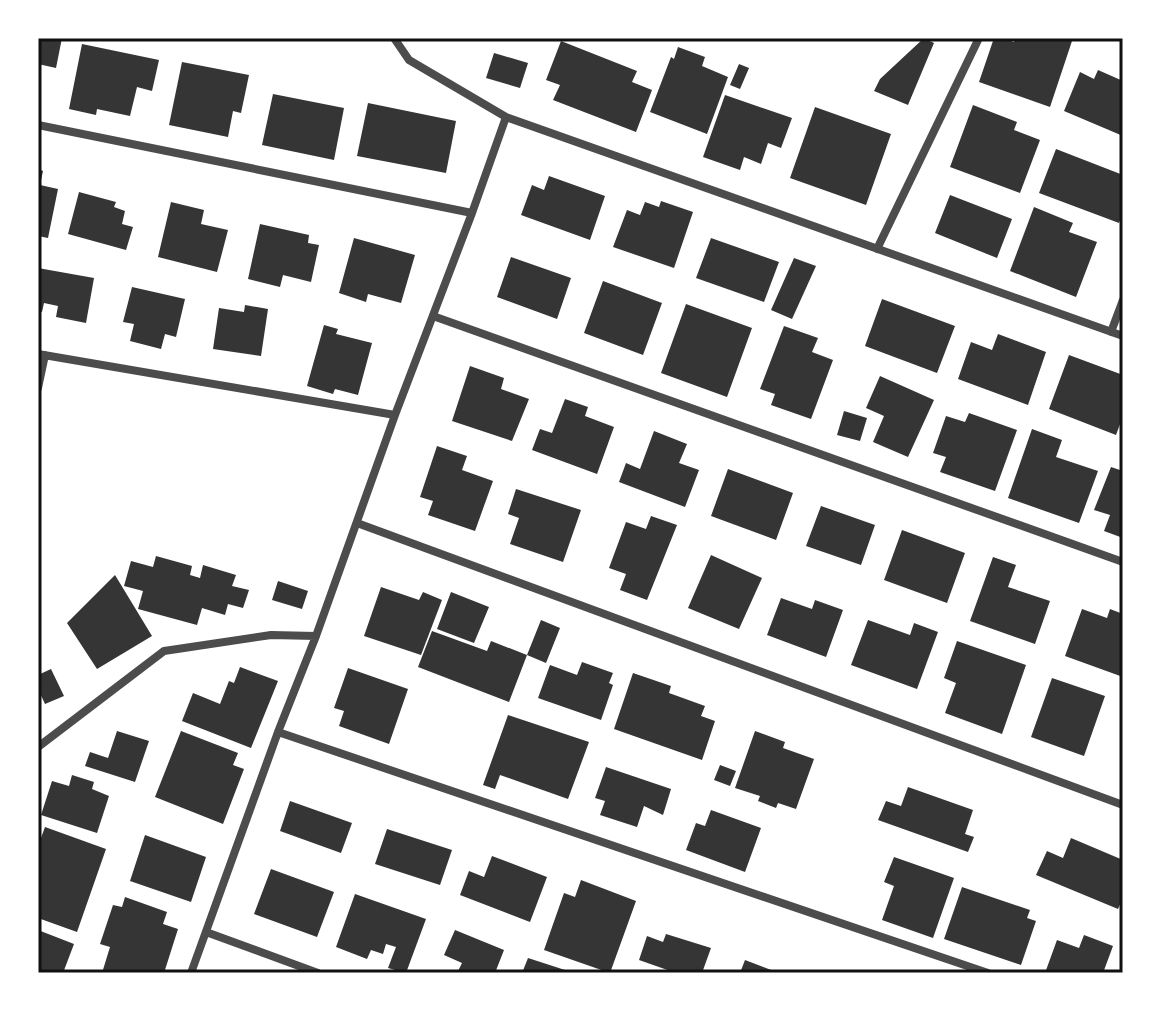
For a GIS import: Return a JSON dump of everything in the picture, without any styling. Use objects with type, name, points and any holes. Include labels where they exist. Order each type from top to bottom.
[{"type":"street","points":[[394,38],[409,60],[506,117],[1123,336]]},
{"type":"street","points":[[877,249],[979,38]]},
{"type":"street","points":[[191,973],[506,117]]},
{"type":"street","points":[[38,125],[472,213]]},
{"type":"street","points":[[1111,332],[1123,300]]},
{"type":"street","points":[[433,316],[1123,562]]},
{"type":"street","points":[[38,388],[42,354],[395,415]]},
{"type":"street","points":[[357,523],[1123,805]]},
{"type":"street","points":[[38,747],[164,651],[271,635],[316,636]]},
{"type":"street","points":[[278,732],[988,973]]},
{"type":"street","points":[[206,932],[318,973]]},
{"type":"building","points":[[38,38],[62,38],[56,68],[38,64]]},
{"type":"building","points":[[924,38],[934,43],[908,105],[874,91],[880,79]]},
{"type":"building","points":[[994,38],[1014,42],[1015,38],[1073,38],[1050,107],[979,82]]},
{"type":"building","points":[[561,41],[637,71],[632,82],[652,90],[636,132],[553,100],[560,85],[546,80]]},
{"type":"building","points":[[82,44],[159,60],[152,91],[137,87],[130,116],[97,109],[96,115],[69,109]]},
{"type":"building","points":[[678,47],[705,57],[702,66],[728,77],[707,134],[650,112],[671,57],[674,59]]},
{"type":"building","points":[[494,53],[528,63],[520,88],[486,78]]},
{"type":"building","points":[[182,62],[249,75],[241,113],[233,111],[228,137],[169,125]]},
{"type":"building","points":[[739,64],[749,68],[740,89],[730,85]]},
{"type":"building","points":[[1098,70],[1123,81],[1123,136],[1064,111],[1080,72],[1094,79]]},
{"type":"building","points":[[273,94],[344,108],[334,160],[262,145]]},
{"type":"building","points":[[725,95],[792,118],[781,148],[768,143],[761,164],[744,157],[740,170],[703,157]]},
{"type":"building","points":[[368,103],[456,121],[446,173],[357,156]]},
{"type":"building","points":[[973,105],[1017,122],[1014,130],[1040,140],[1020,193],[950,167]]},
{"type":"building","points":[[815,107],[891,134],[866,205],[790,178]]},
{"type":"building","points":[[1056,149],[1123,175],[1123,212],[1119,223],[1039,193]]},
{"type":"building","points":[[38,169],[43,171],[40,185],[58,189],[48,238],[38,236]]},
{"type":"building","points":[[549,176],[605,196],[590,240],[521,215],[532,185],[544,190]]},
{"type":"building","points":[[79,192],[116,202],[114,207],[125,211],[122,224],[133,227],[126,250],[68,234]]},
{"type":"building","points":[[950,195],[1012,219],[997,258],[935,233]]},
{"type":"building","points":[[661,201],[693,212],[674,268],[613,247],[627,210],[640,215],[645,202],[659,207]]},
{"type":"building","points":[[171,202],[204,210],[201,224],[228,230],[217,272],[158,257]]},
{"type":"building","points":[[1034,207],[1073,223],[1069,232],[1097,242],[1076,297],[1010,271]]},
{"type":"building","points":[[260,224],[309,235],[308,243],[319,245],[311,282],[283,275],[280,287],[248,279]]},
{"type":"building","points":[[354,238],[415,255],[401,303],[368,294],[366,302],[339,293]]},
{"type":"building","points":[[711,238],[779,262],[764,302],[696,278]]},
{"type":"building","points":[[511,257],[571,278],[557,319],[497,297]]},
{"type":"building","points":[[794,258],[816,266],[792,319],[771,310]]},
{"type":"building","points":[[38,268],[94,278],[86,323],[56,317],[58,306],[44,303],[42,312],[38,311]]},
{"type":"building","points":[[603,281],[662,303],[643,355],[584,333]]},
{"type":"building","points":[[132,287],[185,299],[176,337],[165,334],[161,349],[130,341],[134,324],[123,322]]},
{"type":"building","points":[[882,299],[955,326],[937,373],[865,346]]},
{"type":"building","points":[[686,304],[752,328],[727,397],[661,373]]},
{"type":"building","points":[[245,305],[268,309],[261,356],[213,349],[219,308],[244,312]]},
{"type":"building","points":[[324,325],[338,329],[336,334],[372,343],[358,395],[335,389],[333,394],[307,386]]},
{"type":"building","points":[[784,326],[818,338],[812,352],[833,360],[811,419],[771,405],[775,394],[760,389]]},
{"type":"building","points":[[998,334],[1046,352],[1028,405],[958,379],[971,342],[992,350]]},
{"type":"building","points":[[1069,355],[1123,375],[1123,416],[1116,435],[1049,409]]},
{"type":"building","points":[[470,366],[504,378],[501,389],[529,399],[512,441],[452,421]]},
{"type":"building","points":[[880,376],[934,400],[908,457],[873,442],[884,416],[866,408]]},
{"type":"building","points":[[565,399],[588,407],[585,416],[614,427],[597,474],[532,450],[540,429],[552,433]]},
{"type":"building","points":[[844,411],[867,418],[860,441],[837,435]]},
{"type":"building","points":[[969,413],[1017,430],[995,491],[940,472],[946,457],[933,453],[946,416],[965,422]]},
{"type":"building","points":[[1032,429],[1062,440],[1056,457],[1098,471],[1079,523],[1008,498]]},
{"type":"building","points":[[654,431],[687,444],[679,463],[699,470],[685,507],[619,482],[626,463],[640,469]]},
{"type":"building","points":[[437,446],[467,456],[462,470],[493,481],[475,531],[428,515],[433,501],[420,497]]},
{"type":"building","points":[[1111,467],[1123,471],[1123,538],[1104,531],[1110,515],[1094,510]]},
{"type":"building","points":[[728,469],[793,493],[776,540],[711,516]]},
{"type":"building","points":[[516,489],[581,510],[563,562],[510,544],[519,518],[508,514]]},
{"type":"building","points":[[821,506],[875,525],[861,565],[806,546]]},
{"type":"building","points":[[651,516],[677,525],[647,600],[620,590],[626,574],[609,568],[626,522],[646,529]]},
{"type":"building","points":[[902,530],[965,553],[947,603],[884,580]]},
{"type":"building","points":[[711,555],[762,578],[739,629],[688,608]]},
{"type":"building","points":[[156,556],[192,566],[190,575],[200,578],[203,565],[236,575],[232,586],[249,590],[243,608],[228,604],[225,615],[202,608],[197,625],[138,609],[143,591],[124,586],[131,561],[153,567]]},
{"type":"building","points":[[993,557],[1016,565],[1008,587],[1050,601],[1035,644],[970,621]]},
{"type":"building","points":[[115,575],[152,636],[97,669],[67,623]]},
{"type":"building","points":[[278,581],[308,591],[302,609],[272,600]]},
{"type":"building","points":[[381,587],[419,600],[423,592],[442,600],[421,655],[364,636]]},
{"type":"building","points":[[451,592],[489,607],[474,643],[437,629]]},
{"type":"building","points":[[781,598],[812,609],[815,600],[843,610],[826,657],[767,635]]},
{"type":"building","points":[[1082,609],[1107,618],[1110,609],[1123,614],[1123,677],[1065,656]]},
{"type":"building","points":[[541,620],[560,628],[546,663],[527,655]]},
{"type":"building","points":[[868,620],[910,635],[914,623],[938,632],[917,689],[851,665]]},
{"type":"building","points":[[432,631],[487,651],[491,641],[527,655],[509,702],[418,667]]},
{"type":"building","points":[[957,641],[1026,665],[1002,734],[945,713],[956,683],[944,678]]},
{"type":"building","points":[[582,662],[613,673],[609,683],[613,685],[601,720],[538,698],[550,665],[577,675]]},
{"type":"building","points":[[240,667],[278,681],[251,748],[182,721],[193,693],[220,704],[229,681],[234,683]]},
{"type":"building","points":[[348,668],[408,689],[389,744],[339,726],[344,711],[334,708]]},
{"type":"building","points":[[51,669],[64,696],[45,704],[38,689],[38,675]]},
{"type":"building","points":[[633,673],[671,686],[669,693],[705,706],[701,716],[715,721],[702,760],[614,729]]},
{"type":"building","points":[[1052,678],[1105,696],[1084,756],[1031,737]]},
{"type":"building","points":[[508,715],[589,742],[568,799],[500,775],[495,789],[483,785]]},
{"type":"building","points":[[117,731],[149,741],[135,782],[85,766],[90,752],[108,758]]},
{"type":"building","points":[[181,731],[238,753],[233,765],[244,769],[223,824],[155,797]]},
{"type":"building","points":[[755,731],[785,742],[783,748],[814,759],[796,809],[778,803],[776,808],[758,801],[760,796],[735,788]]},
{"type":"building","points":[[720,765],[736,771],[730,786],[714,780]]},
{"type":"building","points":[[606,767],[671,789],[663,815],[644,806],[637,827],[600,815],[605,801],[595,798]]},
{"type":"building","points":[[72,775],[94,782],[92,789],[109,796],[97,833],[41,815],[52,781],[69,786]]},
{"type":"building","points":[[908,787],[973,810],[965,834],[974,837],[968,852],[878,820],[886,801],[901,806]]},
{"type":"building","points":[[290,801],[352,823],[341,853],[280,831]]},
{"type":"building","points":[[711,810],[761,828],[745,872],[686,850],[696,823],[705,826]]},
{"type":"building","points":[[45,827],[106,849],[77,932],[38,918],[38,846]]},
{"type":"building","points":[[387,829],[452,850],[440,885],[375,864]]},
{"type":"building","points":[[145,835],[206,857],[191,902],[130,881]]},
{"type":"building","points":[[1071,838],[1123,860],[1123,898],[1118,909],[1036,875],[1047,851],[1063,858]]},
{"type":"building","points":[[492,856],[547,877],[530,922],[460,895],[469,871],[484,877]]},
{"type":"building","points":[[894,857],[954,878],[933,938],[882,920],[894,886],[884,882]]},
{"type":"building","points":[[271,869],[334,892],[317,937],[254,914]]},
{"type":"building","points":[[581,880],[636,901],[610,973],[544,950],[564,893],[575,897]]},
{"type":"building","points":[[962,887],[1030,910],[1027,918],[1036,921],[1021,965],[944,939]]},
{"type":"building","points":[[355,894],[426,919],[406,973],[388,968],[396,947],[386,944],[383,954],[371,950],[367,959],[336,947]]},
{"type":"building","points":[[125,897],[167,912],[163,924],[178,929],[164,973],[102,973],[110,947],[100,944],[113,905],[122,907]]},
{"type":"building","points":[[38,930],[74,944],[63,973],[38,973]]},
{"type":"building","points":[[455,930],[504,950],[495,973],[457,973],[462,963],[444,955]]},
{"type":"building","points":[[666,934],[711,948],[702,973],[676,973],[639,960],[647,936],[663,942]]},
{"type":"building","points":[[1084,935],[1113,946],[1103,973],[1045,973],[1057,940],[1079,948]]},
{"type":"building","points":[[528,958],[565,970],[564,973],[522,973]]},
{"type":"building","points":[[745,960],[779,973],[740,973]]}]
